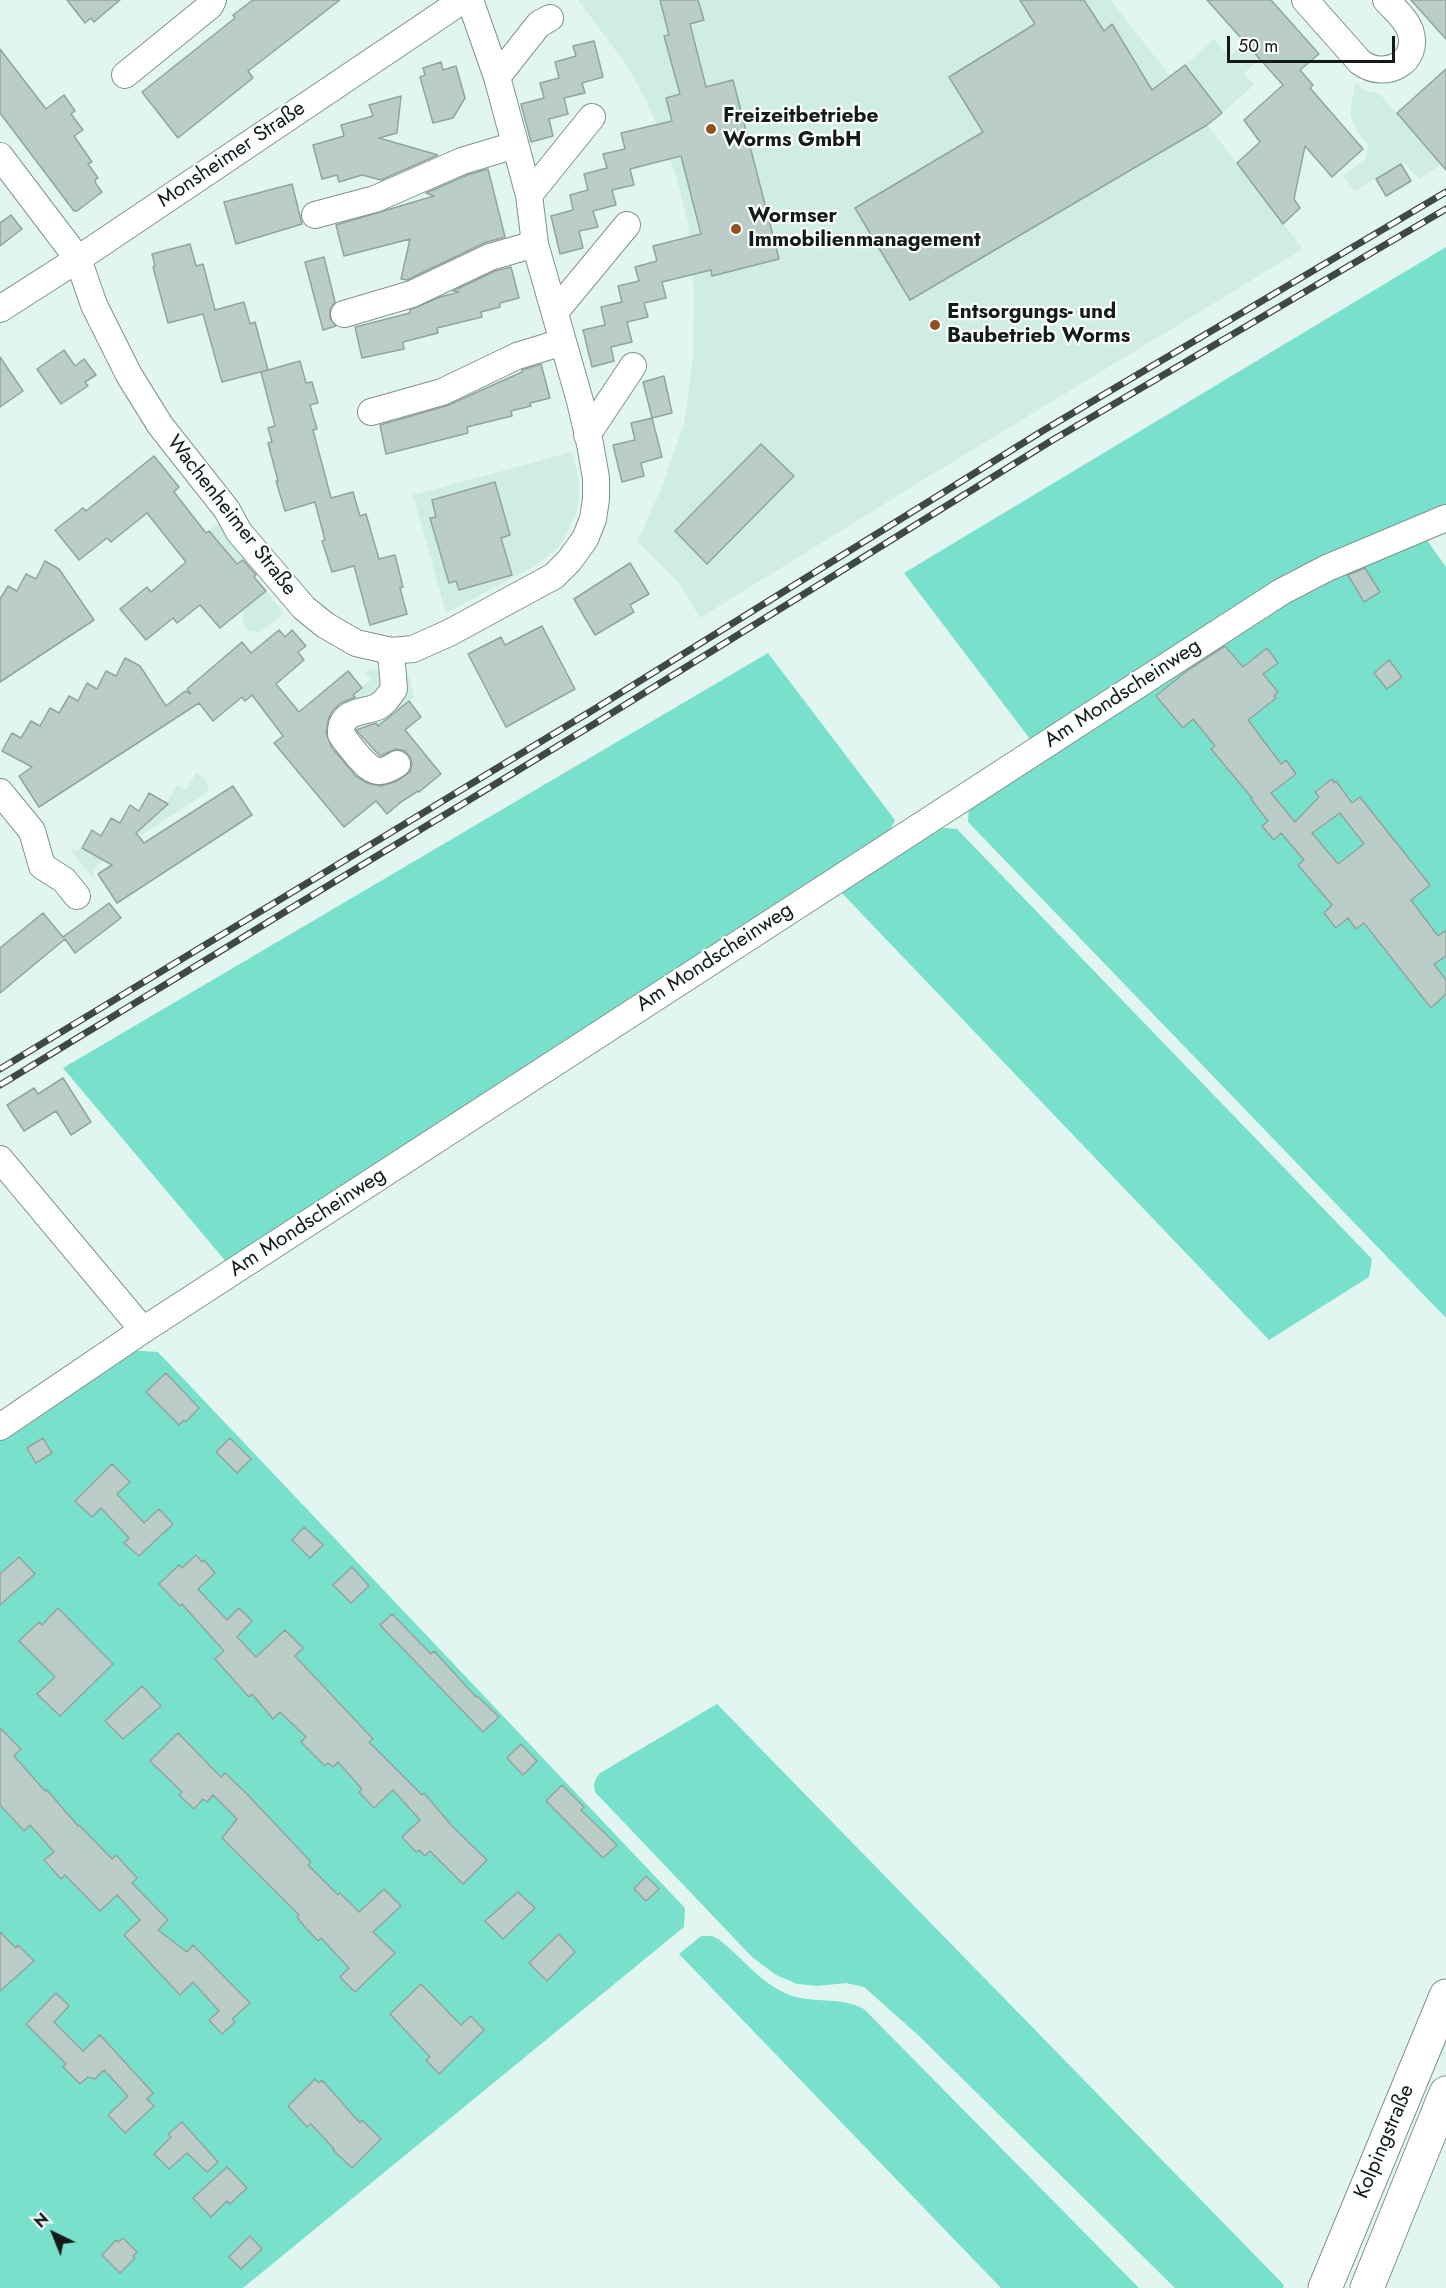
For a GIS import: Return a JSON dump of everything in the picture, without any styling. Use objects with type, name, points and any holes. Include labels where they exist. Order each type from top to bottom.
[{"type":"main road","name":"Kolpingstraße","points":[[1325,2288],[1446,1996]]},
{"type":"main road","name":"Kolpingstraße","points":[[1367,2288],[1446,2093]]},
{"type":"street","points":[[125,75],[210,6],[213,0]]},
{"type":"street","name":"Monsheimer Straße","points":[[0,309],[463,0]]},
{"type":"street","name":"Wachenheimer Straße","points":[[0,156],[78,259],[94,304],[129,375],[160,425],[227,510],[239,532],[313,616],[356,643],[391,651],[413,649],[449,633],[554,576],[569,561],[585,539],[593,519],[596,500],[596,478],[587,435],[535,244],[529,195],[497,77],[470,0]]},
{"type":"street","points":[[1305,0],[1360,62],[1368,68],[1383,71],[1398,66],[1404,60],[1410,49],[1411,40],[1410,30],[1405,21],[1386,0]]},
{"type":"street","points":[[497,77],[539,24],[550,18]]},
{"type":"street","points":[[529,195],[592,117]]},
{"type":"street","points":[[315,215],[375,199],[462,161],[515,145]]},
{"type":"street","points":[[555,312],[627,225]]},
{"type":"street","points":[[344,315],[412,294],[490,257],[535,244]]},
{"type":"street","points":[[370,412],[442,392],[517,356],[563,342]]},
{"type":"street","points":[[587,435],[633,366]]},
{"type":"street","name":"Am Mondscheinweg","points":[[0,1427],[143,1330],[1281,592],[1327,568],[1446,518]]},
{"type":"street","points":[[391,651],[394,689],[379,706],[358,711],[347,718],[340,727],[341,734],[369,768],[381,772],[397,764]]},
{"type":"street","points":[[0,792],[32,831],[42,866],[64,880],[77,896]]},
{"type":"street","points":[[0,1159],[143,1330]]},
{"type":"shaded area","name":"Entsorgungs- und Baubetrieb Worms","points":[[578,0],[1111,0],[1303,249],[700,618],[677,580],[637,542],[661,489],[684,424],[693,358],[694,293],[688,223],[676,175],[643,95],[628,67]]},
{"type":"shaded area","points":[[1214,39],[1229,57],[1245,43],[1260,59],[1244,73],[1254,85],[1222,113],[1185,65]]},
{"type":"shaded area","points":[[1355,83],[1366,91],[1380,94],[1441,165],[1419,179],[1403,162],[1355,191],[1343,176],[1366,158],[1368,144],[1356,130],[1350,115]]},
{"type":"shaded area","points":[[572,452],[579,482],[577,511],[565,538],[557,549],[533,567],[446,613],[413,495]]},
{"type":"shaded area","points":[[220,522],[248,556],[214,584],[221,545],[209,531]]},
{"type":"shaded area","points":[[266,591],[284,613],[260,632],[249,631],[243,624],[242,611]]},
{"type":"shaded area","points":[[370,669],[387,671],[407,669],[414,697],[379,726],[370,715],[353,729],[357,734],[352,738],[378,759],[395,746],[414,771],[380,794],[320,720],[371,680],[365,673]]},
{"type":"shaded area","points":[[196,773],[205,778],[209,791],[97,865],[93,872],[95,881],[69,848],[75,851],[82,848],[91,853],[101,836],[110,840],[129,828],[139,811],[148,815],[158,798],[167,803],[177,785],[186,790]]},
{"type":"green space","points":[[1446,247],[1446,505],[1310,568],[1033,743],[904,573]]},
{"type":"green space","points":[[1424,536],[1446,567],[1446,1318],[968,822],[969,805],[1289,599]]},
{"type":"green space","points":[[768,653],[895,820],[885,840],[228,1264],[63,1068]]},
{"type":"green space","points":[[935,827],[957,829],[1372,1259],[1369,1277],[1269,1340],[839,890]]},
{"type":"green space","points":[[128,1350],[158,1352],[685,1908],[684,1927],[243,2288],[0,2288],[0,1434]]},
{"type":"green space","points":[[717,1704],[1284,2285],[1283,2288],[1175,2288],[918,2035],[864,1987],[846,1983],[817,1986],[797,1984],[776,1975],[752,1957],[594,1789],[595,1781],[600,1773]]},
{"type":"green space","points":[[701,1936],[712,1936],[718,1939],[763,1980],[784,1992],[805,1999],[847,2003],[864,2009],[1139,2288],[1001,2288],[679,1954]]},
{"type":"building","points":[[67,0],[120,0],[94,22],[91,18],[85,23]]},
{"type":"building","points":[[253,0],[340,0],[248,71],[253,78],[178,138],[142,92],[235,18],[233,15]]},
{"type":"building","points":[[660,0],[698,0],[704,20],[690,24],[706,87],[733,80],[779,259],[712,276],[711,270],[662,282],[666,298],[644,303],[648,317],[627,322],[632,342],[611,347],[614,361],[592,367],[583,330],[605,325],[601,307],[622,302],[618,286],[639,281],[635,267],[657,261],[653,246],[701,234],[681,156],[630,169],[634,185],[612,190],[616,205],[593,211],[598,227],[579,231],[583,248],[560,254],[551,216],[573,210],[570,195],[588,190],[584,174],[607,168],[603,154],[625,149],[621,133],[672,121],[666,98],[680,94],[664,36],[669,35]]},
{"type":"building","points":[[1020,0],[1084,0],[1104,31],[1112,24],[1152,90],[1185,65],[1222,113],[1207,125],[910,300],[855,208],[983,132],[949,77],[1035,24]]},
{"type":"building","points":[[1207,0],[1271,0],[1319,54],[1300,70],[1313,85],[1310,88],[1363,149],[1332,177],[1305,146],[1294,199],[1300,208],[1283,224],[1237,163],[1260,142],[1244,120],[1283,85]]},
{"type":"building","points":[[1411,0],[1446,0],[1446,39],[1436,28]]},
{"type":"building","points":[[594,41],[603,77],[582,83],[585,93],[564,98],[568,114],[549,119],[553,136],[531,142],[521,104],[544,98],[540,83],[559,78],[555,62],[576,56],[573,46]]},
{"type":"building","points":[[0,49],[46,109],[64,95],[75,111],[71,114],[83,130],[74,136],[92,162],[88,164],[98,178],[95,180],[96,184],[102,192],[77,211],[74,211],[0,113]]},
{"type":"building","points":[[441,62],[443,70],[456,66],[465,98],[453,118],[433,123],[420,77],[425,75],[423,68]]},
{"type":"building","points":[[1446,69],[1446,170],[1397,113]]},
{"type":"building","points":[[401,96],[397,133],[379,138],[438,155],[381,180],[362,175],[339,182],[337,175],[322,179],[313,145],[344,136],[341,125],[373,116],[369,105]]},
{"type":"building","points":[[1401,164],[1411,181],[1386,196],[1376,179]]},
{"type":"building","points":[[488,169],[505,237],[484,243],[407,280],[401,279],[410,239],[344,256],[336,225],[434,196],[426,193],[467,175]]},
{"type":"building","points":[[292,184],[302,224],[236,244],[224,202]]},
{"type":"building","points":[[11,215],[22,229],[0,246],[0,223]]},
{"type":"building","points":[[190,244],[196,266],[203,264],[215,310],[244,302],[250,324],[255,322],[268,370],[222,382],[203,314],[168,323],[153,267],[155,266],[152,254]]},
{"type":"building","points":[[324,257],[335,302],[330,310],[330,318],[336,326],[323,330],[305,262]]},
{"type":"building","points":[[511,267],[519,298],[500,303],[500,307],[481,312],[482,317],[437,328],[438,333],[403,342],[404,349],[362,358],[355,327],[410,313],[410,310],[440,297],[459,292],[453,291],[495,271]]},
{"type":"building","points":[[64,350],[75,366],[84,359],[96,375],[85,382],[88,386],[61,404],[37,369]]},
{"type":"building","points":[[0,357],[23,391],[0,407]]},
{"type":"building","points":[[300,361],[306,383],[312,382],[318,403],[310,405],[317,429],[313,430],[331,498],[353,492],[360,516],[366,514],[379,559],[395,555],[407,614],[370,625],[354,566],[332,572],[322,541],[325,540],[315,502],[285,511],[268,443],[272,442],[268,428],[275,426],[261,372]]},
{"type":"building","points":[[541,364],[550,398],[511,411],[512,416],[467,427],[468,433],[386,454],[380,425],[446,406],[522,372],[522,370]]},
{"type":"building","points":[[664,376],[672,413],[652,418],[643,382]]},
{"type":"building","points":[[652,418],[662,457],[641,463],[644,476],[622,482],[613,445],[635,440],[631,423]]},
{"type":"building","points":[[761,444],[794,476],[707,564],[675,531]]},
{"type":"building","points":[[154,456],[179,487],[174,492],[206,533],[209,531],[237,564],[243,560],[266,591],[220,628],[200,605],[177,623],[173,618],[146,640],[120,609],[147,587],[151,592],[186,562],[147,513],[111,542],[107,538],[79,560],[55,530],[83,508],[86,511]]},
{"type":"building","points":[[495,482],[510,535],[501,538],[512,575],[459,590],[456,581],[449,583],[430,518],[436,517],[432,500]]},
{"type":"building","points":[[45,561],[59,569],[94,620],[0,682],[0,599],[8,586],[17,591],[26,574],[36,579]]},
{"type":"building","points":[[630,563],[649,594],[630,605],[634,612],[595,635],[574,599]]},
{"type":"building","points":[[1365,568],[1380,592],[1364,602],[1348,575]]},
{"type":"building","points":[[542,626],[575,689],[506,727],[468,654],[501,637],[505,645]]},
{"type":"building","points":[[279,630],[285,637],[292,630],[306,646],[298,652],[304,660],[276,684],[299,712],[348,671],[362,688],[353,695],[355,697],[341,703],[333,710],[328,720],[326,733],[332,748],[356,776],[367,783],[381,786],[397,781],[410,772],[412,763],[405,751],[396,749],[380,756],[356,730],[376,723],[378,726],[409,701],[421,717],[405,730],[441,774],[387,814],[376,801],[344,827],[274,743],[283,736],[252,695],[245,701],[242,697],[213,721],[199,703],[39,807],[19,776],[32,767],[2,751],[12,733],[21,738],[31,721],[40,726],[50,708],[59,713],[69,696],[78,701],[87,683],[97,689],[106,671],[116,676],[125,658],[140,666],[166,706],[185,691],[191,694],[187,689],[242,642],[251,653]]},
{"type":"building","points":[[1225,646],[1243,667],[1267,648],[1278,663],[1263,674],[1278,692],[1274,696],[1276,698],[1248,720],[1281,764],[1286,760],[1296,774],[1271,793],[1295,822],[1319,797],[1315,792],[1332,779],[1334,783],[1336,781],[1352,803],[1360,797],[1430,885],[1411,900],[1438,936],[1446,930],[1446,956],[1434,964],[1446,980],[1446,994],[1431,1008],[1364,923],[1356,929],[1348,918],[1336,928],[1324,913],[1332,905],[1298,865],[1304,860],[1281,833],[1274,840],[1262,826],[1268,821],[1211,749],[1215,746],[1193,719],[1183,728],[1156,696],[1188,670]],"holes":[[[1340,813],[1364,844],[1338,864],[1312,833]]]},
{"type":"building","points":[[1389,660],[1402,677],[1387,689],[1374,673]]},
{"type":"building","points":[[233,786],[252,815],[117,903],[98,874],[112,865],[82,848],[92,830],[101,836],[111,818],[120,823],[130,805],[139,811],[149,793],[168,804],[136,833],[144,843]]},
{"type":"building","points":[[109,903],[121,918],[75,953],[65,939],[0,993],[0,948],[43,913],[63,937]]},
{"type":"building","points":[[63,1078],[91,1122],[71,1135],[56,1111],[24,1131],[7,1105],[34,1088],[38,1094]]},
{"type":"building","points":[[166,1373],[199,1408],[186,1422],[184,1420],[179,1425],[146,1392]]},
{"type":"building","points":[[43,1438],[52,1453],[36,1463],[27,1448]]},
{"type":"building","points":[[230,1438],[251,1459],[237,1473],[216,1452]]},
{"type":"building","points":[[112,1464],[130,1482],[117,1494],[144,1523],[159,1509],[173,1524],[139,1556],[124,1543],[129,1538],[101,1508],[92,1517],[75,1501]]},
{"type":"building","points":[[304,1527],[323,1545],[310,1558],[292,1540]]},
{"type":"building","points":[[196,1555],[202,1562],[204,1560],[215,1573],[198,1589],[227,1620],[239,1608],[252,1621],[237,1637],[256,1657],[285,1630],[303,1648],[295,1656],[373,1739],[369,1742],[422,1795],[424,1793],[453,1827],[487,1860],[463,1884],[430,1851],[425,1856],[419,1850],[416,1852],[402,1837],[420,1820],[393,1790],[374,1808],[359,1792],[362,1789],[338,1762],[333,1767],[328,1763],[325,1766],[301,1742],[306,1737],[280,1712],[273,1719],[252,1694],[249,1697],[215,1659],[224,1651],[182,1604],[180,1606],[159,1584],[179,1565],[182,1568]]},
{"type":"building","points":[[19,1557],[35,1574],[0,1605],[0,1574]]},
{"type":"building","points":[[352,1567],[369,1586],[351,1603],[333,1585]]},
{"type":"building","points":[[58,1608],[113,1664],[60,1716],[37,1694],[55,1677],[19,1641],[39,1622],[42,1625]]},
{"type":"building","points":[[392,1614],[431,1654],[434,1651],[476,1697],[499,1717],[483,1732],[380,1625]]},
{"type":"building","points":[[142,1686],[161,1706],[123,1739],[105,1721]]},
{"type":"building","points":[[0,1728],[21,1749],[14,1756],[45,1791],[47,1790],[78,1826],[112,1859],[116,1855],[137,1878],[132,1883],[168,1920],[158,1930],[187,1952],[193,1945],[250,2003],[232,2019],[235,2022],[222,2034],[209,2020],[219,2011],[193,1982],[180,1995],[124,1935],[140,1920],[117,1895],[100,1911],[65,1875],[61,1879],[44,1860],[54,1852],[30,1825],[24,1831],[0,1805]]},
{"type":"building","points":[[178,1733],[221,1777],[225,1773],[247,1794],[311,1862],[308,1865],[359,1912],[384,1889],[401,1906],[373,1932],[395,1953],[355,1992],[340,1977],[349,1968],[321,1938],[318,1941],[297,1917],[299,1915],[222,1838],[237,1819],[213,1795],[207,1802],[203,1799],[194,1809],[179,1795],[182,1792],[150,1761]]},
{"type":"building","points":[[521,1744],[537,1761],[523,1775],[507,1758]]},
{"type":"building","points":[[562,1785],[584,1807],[581,1810],[617,1845],[603,1858],[546,1801]]},
{"type":"building","points":[[646,1876],[659,1889],[646,1901],[634,1889]]},
{"type":"building","points":[[518,1892],[535,1908],[503,1939],[485,1921]]},
{"type":"building","points":[[0,1932],[34,1961],[0,1991]]},
{"type":"building","points":[[559,1934],[575,1952],[547,1981],[529,1963]]},
{"type":"building","points":[[421,1984],[461,2025],[471,2016],[484,2030],[439,2074],[426,2060],[430,2057],[390,2014]]},
{"type":"building","points":[[56,1993],[69,2006],[54,2022],[83,2051],[100,2035],[153,2093],[147,2099],[154,2106],[125,2133],[108,2115],[128,2096],[104,2070],[95,2079],[88,2077],[80,2084],[63,2067],[66,2064],[26,2024]]},
{"type":"building","points":[[315,2079],[319,2083],[322,2080],[360,2123],[362,2120],[381,2139],[352,2168],[311,2124],[307,2127],[288,2106]]},
{"type":"building","points":[[182,2122],[218,2162],[207,2172],[187,2153],[169,2169],[154,2154],[171,2137],[168,2134]]},
{"type":"building","points":[[227,2167],[247,2188],[230,2204],[227,2201],[211,2217],[193,2198]]},
{"type":"building","points":[[250,2236],[262,2249],[241,2269],[229,2257]]},
{"type":"building","points":[[123,2238],[137,2252],[133,2256],[135,2258],[120,2273],[102,2255],[116,2240],[118,2242]]},
{"type":"railway","points":[[0,1069],[593,710],[1044,430],[1446,192]]},
{"type":"railway","points":[[0,1085],[599,721],[1051,441],[1446,209]]},
{"type":"place","name":"Freizeitbetriebe Worms GmbH","points":[[711,129]]},
{"type":"place","name":"Wormser Immobilienmanagement","points":[[736,229]]},
{"type":"place","name":"Entsorgungs- und Baubetrieb Worms","points":[[935,325]]}]
